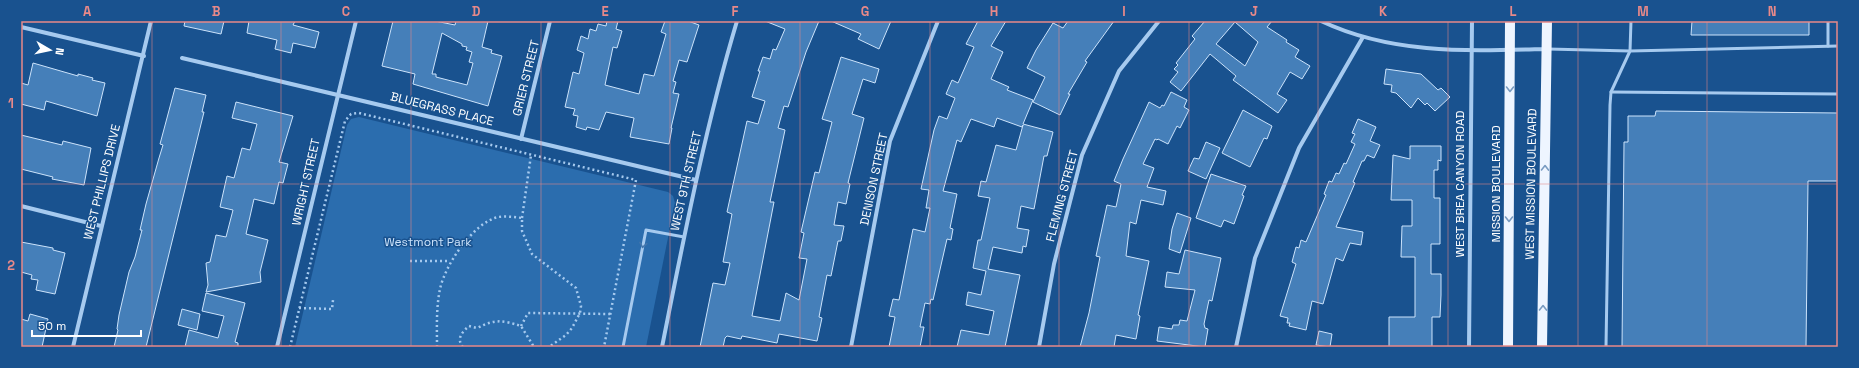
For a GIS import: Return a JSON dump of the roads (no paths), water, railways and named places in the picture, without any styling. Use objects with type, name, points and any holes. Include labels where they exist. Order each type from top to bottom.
[{"type":"main road","name":"MISSION BOULEVARD","points":[[1508,347],[1510,21]]},
{"type":"main road","name":"WEST MISSION BOULEVARD","points":[[1542,347],[1547,21]]},
{"type":"street","name":"WEST PHILLIPS DRIVE","points":[[73,347],[101,226],[144,56],[151,21]]},
{"type":"street","name":"WRIGHT STREET","points":[[277,347],[356,21]]},
{"type":"street","name":"GRIER STREET","points":[[521,139],[550,21]]},
{"type":"street","name":"WEST 9TH STREET","points":[[662,347],[696,180],[720,79],[737,21]]},
{"type":"street","name":"DENISON STREET","points":[[851,347],[890,141],[938,21]]},
{"type":"street","name":"FLEMING STREET","points":[[1039,347],[1054,264],[1082,156],[1119,71],[1159,21]]},
{"type":"street","points":[[1321,21],[1363,38],[1437,50],[1471,51],[1546,49]]},
{"type":"street","name":"WEST BREA CANYON ROAD","points":[[1469,347],[1472,21]]},
{"type":"street","points":[[21,27],[144,56]]},
{"type":"street","points":[[1236,347],[1255,258],[1299,148],[1363,38]]},
{"type":"street","name":"BLUEGRASS PLACE","points":[[182,58],[696,180]]},
{"type":"street","points":[[21,206],[101,226]]},
{"type":"lane","points":[[1606,347],[1607,221],[1612,92],[1630,51],[1632,21]]},
{"type":"lane","points":[[1828,21],[1828,46]]},
{"type":"lane","points":[[1546,49],[1630,51],[1838,46]]},
{"type":"lane","points":[[1612,92],[1838,94]]},
{"type":"lane","points":[[623,347],[646,230],[684,237]]},
{"type":"park label","name":"Westmont Park","points":[[428,242]]}]
